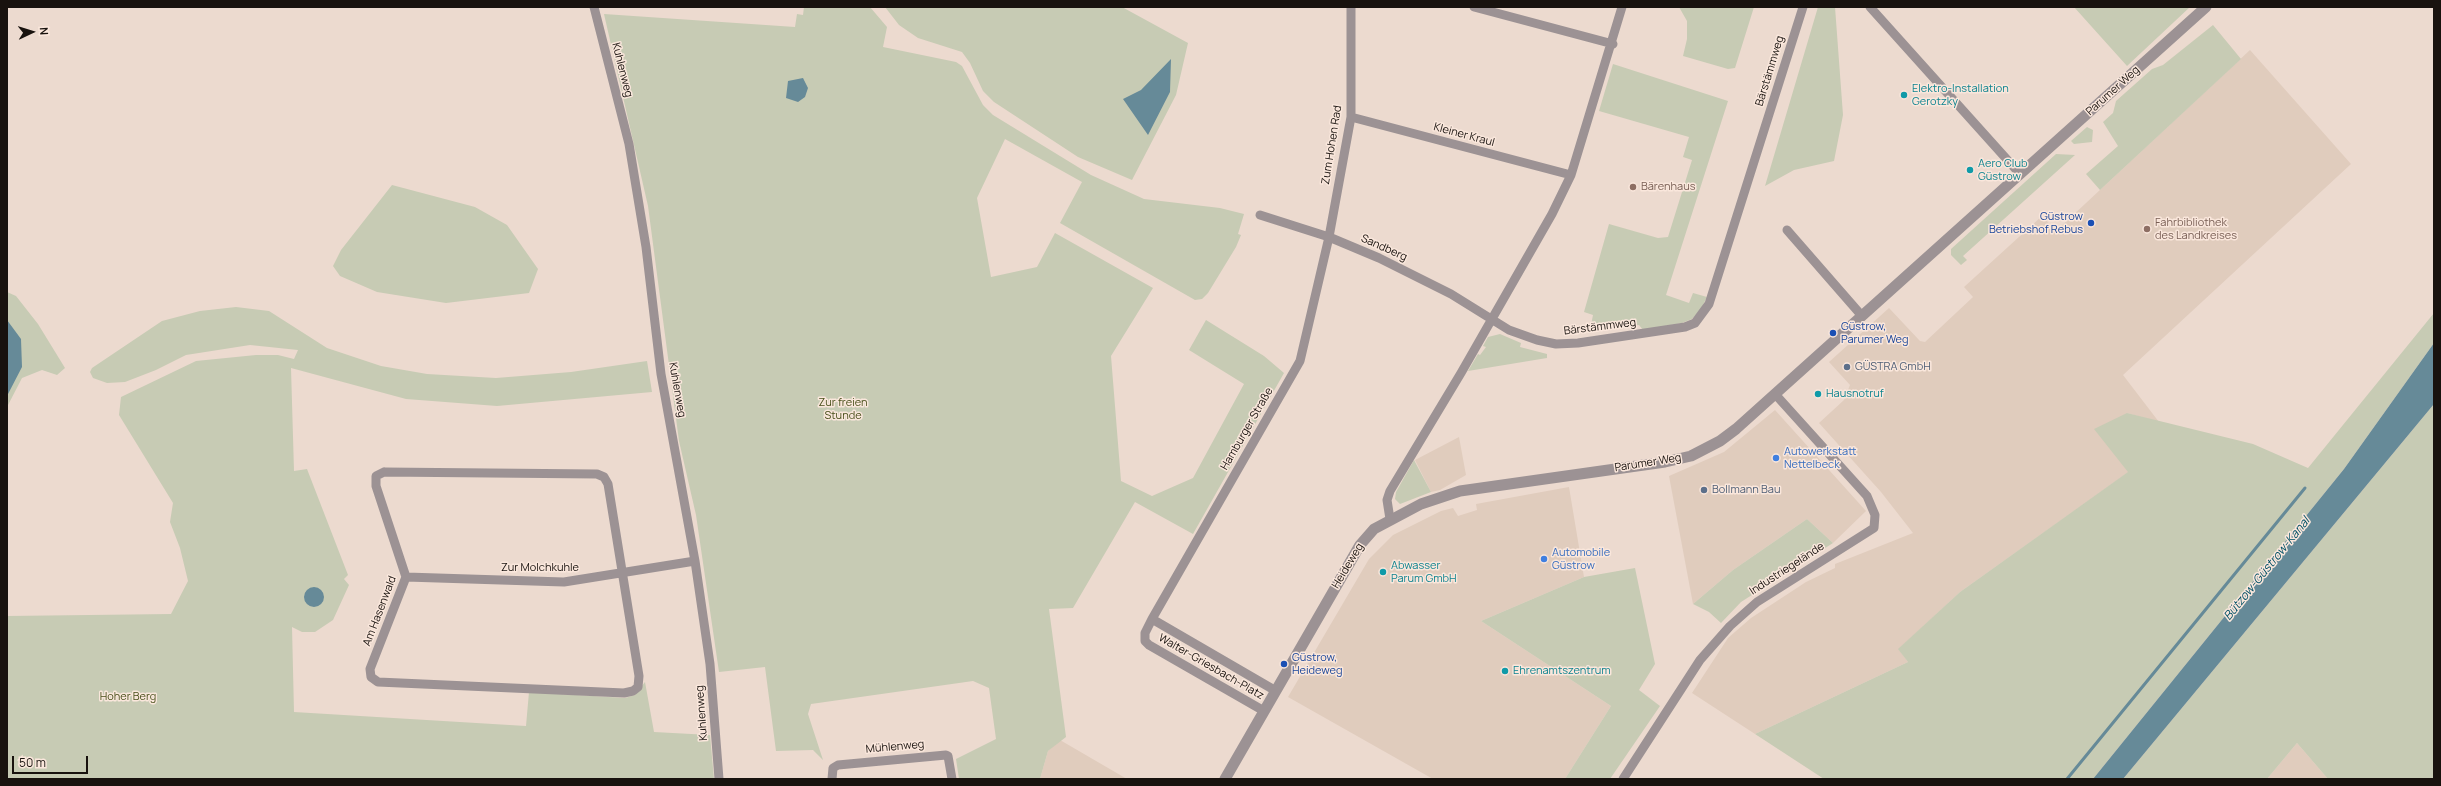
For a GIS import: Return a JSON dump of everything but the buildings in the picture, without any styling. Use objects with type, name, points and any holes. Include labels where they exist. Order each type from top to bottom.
[{"type":"street","name":"Kuhlenweg","points":[[594,7],[629,144],[646,247],[661,374],[696,562],[710,664],[720,779]]},
{"type":"street","name":"Zum Hohen Rad","points":[[1328,238],[1351,117],[1352,7]]},
{"type":"street","points":[[1474,7],[1613,44]]},
{"type":"street","points":[[1390,519],[1387,500],[1390,491],[1492,319],[1552,214],[1571,175],[1613,44],[1622,7]]},
{"type":"street","name":"Bärstämmweg","points":[[1492,319],[1524,336],[1556,344],[1586,342],[1685,327],[1695,323],[1709,304],[1802,7]]},
{"type":"street","points":[[1870,7],[2020,174]]},
{"type":"street","name":"Parumer Weg","points":[[1390,519],[1422,504],[1460,491],[1665,462],[1691,456],[1712,446],[1736,429],[2206,7]]},
{"type":"street","name":"Kleiner Kraul","points":[[1351,117],[1571,175]]},
{"type":"street","name":"Sandberg","points":[[1260,215],[1328,238],[1418,277],[1492,319]]},
{"type":"street","points":[[1787,230],[1862,316]]},
{"type":"street","name":"Hamburger Straße","points":[[1152,619],[1300,361],[1328,238]]},
{"type":"street","name":"Industriegelände","points":[[1623,779],[1700,660],[1730,626],[1757,602],[1874,528],[1875,515],[1867,496],[1775,394]]},
{"type":"street","name":"Am Hasenwald","points":[[384,472],[597,474],[604,477],[608,484],[621,574],[639,676],[638,687],[633,691],[624,693],[378,682],[371,677],[370,669],[406,577],[376,486],[376,476],[384,472]]},
{"type":"street","name":"Heideweg","points":[[1225,779],[1360,545],[1374,529],[1390,519]]},
{"type":"street","name":"Zur Molchkuhle","points":[[406,577],[564,582],[696,562]]},
{"type":"street","name":"Walter-Griesbach-Platz","points":[[1264,712],[1149,645],[1145,641],[1145,632],[1152,619],[1276,691]]},
{"type":"street","name":"Mühlenweg","points":[[832,779],[833,768],[838,765],[946,755],[948,756],[952,779]]},
{"type":"shaded area","points":[[2250,50],[2351,164],[2123,375],[2159,422],[2127,413],[2129,472],[1960,592],[1899,649],[1908,662],[1755,734],[1692,693],[1728,638],[1751,618],[1806,582],[1835,568],[1835,564],[1913,533],[1881,492],[1819,423],[1844,400],[1850,385],[1829,362],[1889,308],[1920,341],[1925,342],[1973,297],[1964,287],[2042,216],[2056,231]]},
{"type":"shaded area","points":[[1775,410],[1866,511],[1833,543],[1807,519],[1733,570],[1693,604],[1669,476],[1724,452]]},
{"type":"shaded area","points":[[1459,437],[1466,475],[1440,490],[1431,492],[1415,460]]},
{"type":"shaded area","points":[[1569,487],[1584,577],[1481,621],[1611,706],[1565,779],[1433,779],[1288,697],[1369,559],[1393,535],[1441,511],[1453,508],[1458,516],[1477,510],[1476,504]]},
{"type":"shaded area","points":[[1060,740],[1127,779],[1040,779],[1048,751]]},
{"type":"shaded area","points":[[2297,743],[2328,779],[2267,779]]},
{"type":"green space","name":"Zur freien Stunde","points":[[804,7],[870,7],[887,27],[883,47],[956,62],[962,66],[983,105],[993,115],[1091,175],[1144,199],[1220,208],[1244,214],[1238,234],[1241,235],[1236,247],[1208,293],[1202,299],[1195,300],[1060,223],[1082,182],[1005,139],[977,198],[991,277],[1037,267],[1055,233],[1153,288],[1111,356],[1121,481],[1152,496],[1193,478],[1244,384],[1189,350],[1206,320],[1264,356],[1284,373],[1193,534],[1135,502],[1073,608],[1049,609],[1066,737],[1048,751],[1040,779],[959,779],[956,759],[996,739],[989,688],[973,681],[811,704],[808,714],[823,760],[813,750],[776,751],[765,667],[719,672],[696,515],[679,441],[648,206],[604,14],[795,27],[797,14],[803,15]]},
{"type":"green space","points":[[885,7],[1122,7],[1188,43],[1176,95],[1132,180],[1078,157],[994,102],[983,91],[970,63],[962,52],[918,38],[899,25]]},
{"type":"green space","points":[[1679,7],[1754,7],[1735,68],[1728,69],[1683,56],[1687,39],[1687,21]]},
{"type":"green space","points":[[1818,7],[1835,7],[1843,115],[1834,161],[1794,170],[1765,186]]},
{"type":"green space","points":[[2074,7],[2190,7],[2127,66]]},
{"type":"green space","points":[[2213,25],[2241,59],[2100,190],[2086,174],[2118,146],[2103,122],[2113,113],[2116,101],[2152,69],[2163,65]]},
{"type":"green space","points":[[1613,64],[1728,101],[1666,295],[1689,303],[1693,293],[1707,297],[1701,309],[1692,319],[1682,323],[1643,330],[1639,325],[1590,330],[1593,315],[1584,312],[1609,224],[1658,238],[1668,237],[1692,160],[1683,157],[1689,137],[1599,111]]},
{"type":"green space","points":[[2087,127],[2093,130],[2092,142],[2074,144],[2071,141]]},
{"type":"green space","points":[[2056,154],[2075,155],[1963,256],[1967,260],[1961,265],[1951,255],[1951,249]]},
{"type":"green space","points":[[392,185],[475,207],[507,225],[538,269],[529,293],[446,303],[377,292],[340,276],[333,266],[341,250]]},
{"type":"green space","points":[[7,292],[16,296],[38,324],[65,368],[57,375],[42,370],[22,378],[7,407]]},
{"type":"green space","name":"Hoher Berg","points":[[236,307],[269,311],[327,348],[381,366],[427,374],[496,378],[571,372],[647,361],[652,392],[497,406],[406,399],[291,368],[294,471],[307,469],[348,575],[344,579],[349,585],[333,620],[315,632],[302,632],[292,627],[294,712],[526,726],[529,692],[625,698],[635,695],[645,682],[654,732],[710,735],[714,779],[7,779],[7,616],[171,614],[188,581],[180,548],[170,522],[173,503],[119,415],[121,397],[196,361],[256,355],[278,355],[294,359],[298,350],[250,345],[186,355],[156,370],[125,382],[107,383],[93,378],[90,372],[92,368],[162,321],[200,311]]},
{"type":"green space","points":[[2434,313],[2434,343],[2344,469],[2093,779],[1824,779],[1755,734],[1908,662],[1898,649],[1960,592],[2128,472],[2094,429],[2127,413],[2253,444],[2308,468]]},
{"type":"green space","points":[[1500,334],[1521,343],[1520,347],[1547,354],[1547,358],[1468,371],[1478,354],[1480,355],[1486,347],[1483,346],[1488,337]]},
{"type":"green space","points":[[2434,404],[2434,779],[2328,779],[2297,743],[2267,779],[2123,779]]},
{"type":"green space","points":[[1414,460],[1431,492],[1400,504],[1395,499],[1396,492]]},
{"type":"green space","points":[[1807,519],[1833,543],[1741,602],[1721,623],[1709,612],[1693,604],[1733,570]]},
{"type":"green space","points":[[1635,568],[1655,664],[1639,690],[1660,706],[1610,779],[1565,779],[1611,706],[1481,621],[1584,577]]},
{"type":"water","points":[[1171,59],[1170,92],[1148,135],[1123,99],[1141,90]]},
{"type":"water","points":[[803,78],[808,88],[805,97],[798,102],[786,98],[788,81]]},
{"type":"water","points":[[7,320],[21,339],[22,367],[7,396]]},
{"type":"water","name":"Bützow-Güstrow-Kanal","points":[[2434,343],[2434,404],[2123,779],[2093,779],[2344,469]]},
{"type":"water","points":[[314,587],[321,590],[324,597],[321,604],[314,607],[307,604],[304,597],[307,590]]},
{"type":"waterway","points":[[2067,779],[2305,488]]},
{"type":"place","name":"Elektro-Installation Gerotzky","points":[[1904,95]]},
{"type":"place","name":"Aero Club Güstrow","points":[[1970,170]]},
{"type":"place","name":"Bärenhaus","points":[[1633,187]]},
{"type":"place","name":"Güstrow Betriebshof Rebus","points":[[2091,223]]},
{"type":"place","name":"Fahrbibliothek des Landkreises","points":[[2147,229]]},
{"type":"place","name":"Güstrow, Parumer Weg","points":[[1833,333]]},
{"type":"place","name":"GÜSTRA GmbH","points":[[1847,367]]},
{"type":"place","name":"Hausnotruf","points":[[1818,394]]},
{"type":"place","name":"Autowerkstatt Nettelbeck","points":[[1776,458]]},
{"type":"place","name":"Bollmann Bau","points":[[1704,490]]},
{"type":"place","name":"Automobile Güstrow","points":[[1544,559]]},
{"type":"place","name":"Abwasser Parum GmbH","points":[[1383,572]]},
{"type":"place","name":"Güstrow, Heideweg","points":[[1284,664]]},
{"type":"place","name":"Ehrenamtszentrum","points":[[1505,671]]}]
